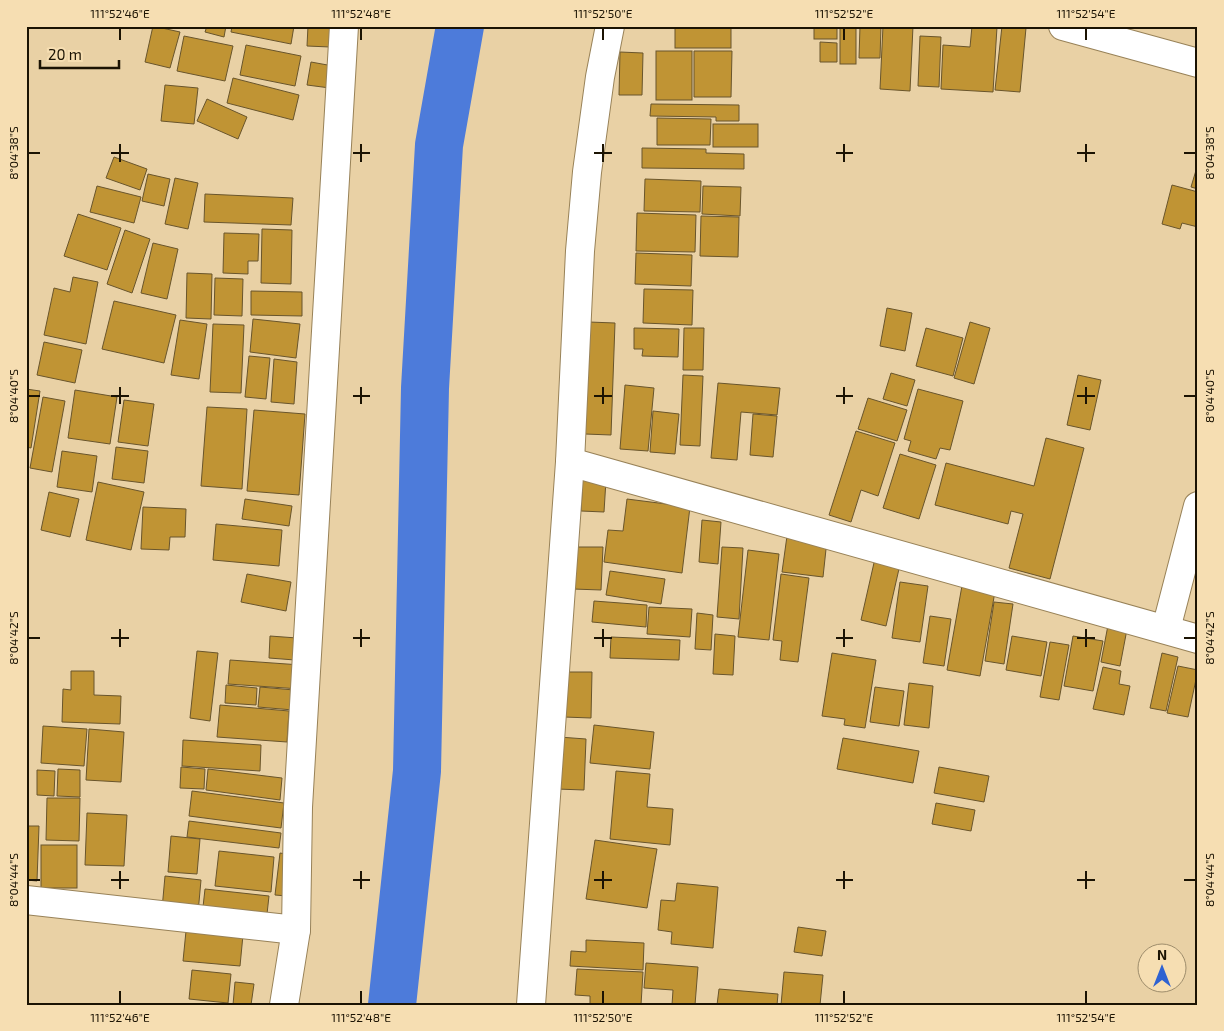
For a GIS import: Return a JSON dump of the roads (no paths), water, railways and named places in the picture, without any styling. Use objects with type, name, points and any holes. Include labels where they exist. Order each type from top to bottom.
[{"type":"street","points":[[284,1005],[296,930],[298,806],[344,26]]},
{"type":"street","points":[[531,1005],[570,462],[580,251],[586,172],[600,77],[610,26]]},
{"type":"street","points":[[1063,26],[1198,63]]},
{"type":"street","points":[[570,462],[1198,639]]},
{"type":"street","points":[[1166,630],[1198,506]]},
{"type":"street","points":[[26,900],[296,930]]},
{"type":"waterway","points":[[392,1005],[417,771],[425,388],[439,145],[460,26]]}]
